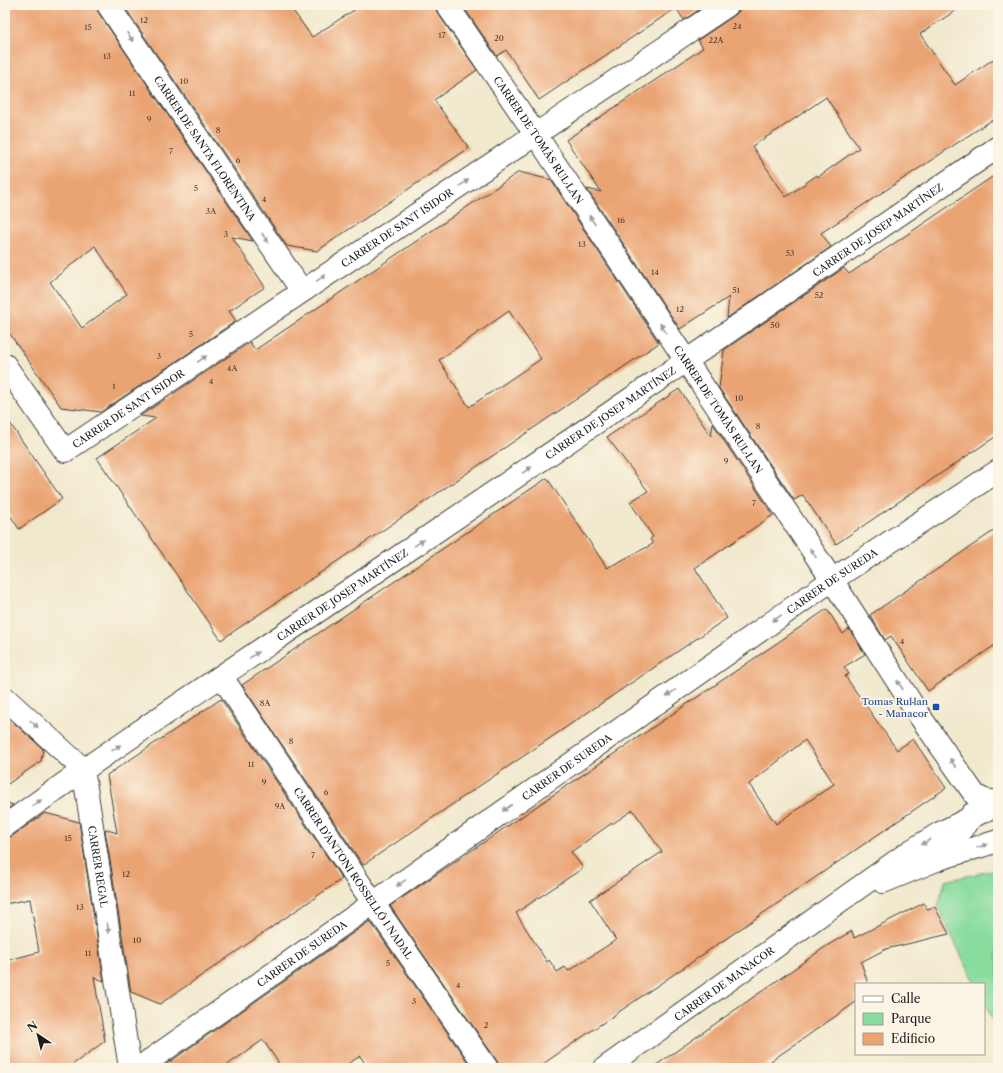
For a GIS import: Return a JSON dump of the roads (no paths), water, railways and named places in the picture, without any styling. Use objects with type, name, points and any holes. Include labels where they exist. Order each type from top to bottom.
[{"type":"street","name":"CARRER DE SANTA FLORENTINA","points":[[108,5],[302,291]]},
{"type":"street","name":"CARRER DE TOMÀS RUL·LAN","points":[[447,5],[536,135],[832,580],[921,718],[975,795]]},
{"type":"street","name":"CARRER DE SANT ISIDOR","points":[[5,365],[65,451],[728,5]]},
{"type":"street","name":"CARRER DE JOSEP MARTÍNEZ","points":[[83,769],[222,677],[686,362],[998,147]]},
{"type":"street","name":"CARRER DE SUREDA","points":[[139,1068],[832,580],[998,471]]},
{"type":"street","name":"CARRER D'ANTONI ROSSELLÓ I NADAL","points":[[222,677],[487,1068]]},
{"type":"street","points":[[5,698],[83,769],[5,826]]},
{"type":"street","name":"CARRER REGAL","points":[[83,769],[130,1068]]},
{"type":"street","points":[[975,795],[984,800],[998,803]]},
{"type":"street","name":"CARRER DE MANACOR","points":[[939,859],[971,817],[975,795]]},
{"type":"street","name":"CARRER DE MANACOR","points":[[605,1068],[909,852],[940,833],[998,803]]},
{"type":"street","name":"CARRER DE MANACOR","points":[[844,899],[939,859],[998,841]]},
{"type":"place","name":"Tomas Rul·lan - Manacor","points":[[936,707]]}]
